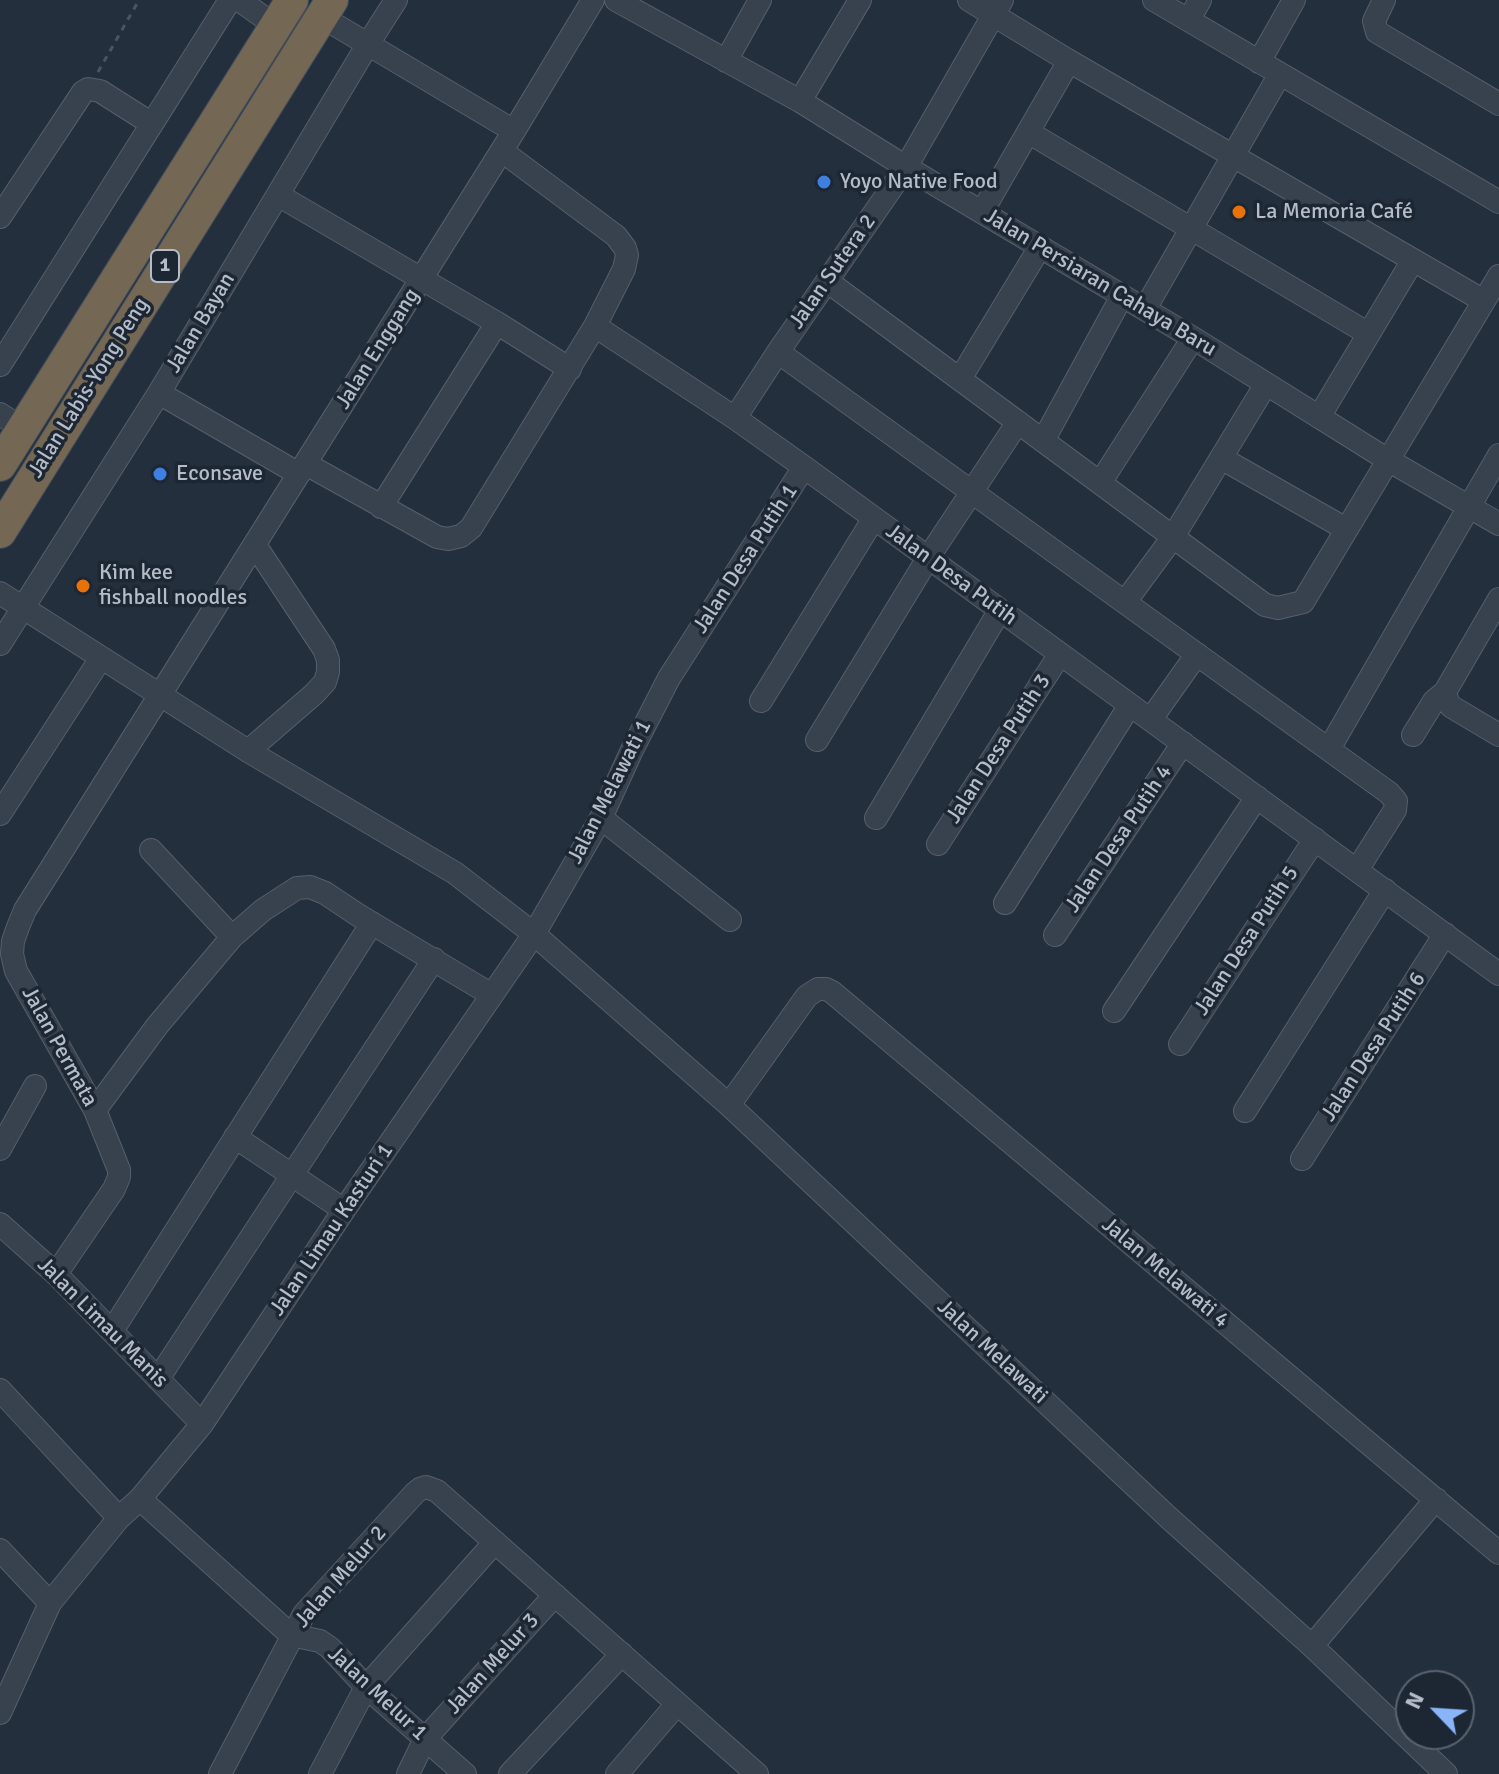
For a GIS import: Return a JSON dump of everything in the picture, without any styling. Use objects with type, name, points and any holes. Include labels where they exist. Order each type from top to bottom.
[{"type":"highway","name":"Jalan Labis-Yong Peng","points":[[0,532],[327,8]]},
{"type":"highway","name":"Jalan Labis-Yong Peng","points":[[0,465],[12,422],[150,225],[284,13]]},
{"type":"highway","points":[[150,225],[171,230],[181,240]]},
{"type":"street","points":[[0,365],[230,0]]},
{"type":"street","points":[[239,0],[284,13]]},
{"type":"street","name":"Jalan Bayan","points":[[0,644],[159,393],[396,0]]},
{"type":"street","name":"Jalan Enggang","points":[[160,695],[502,151],[593,0]]},
{"type":"street","name":"Jalan Persiaran Cahaya Baru","points":[[616,0],[800,101],[1193,338],[1388,460],[1499,524]]},
{"type":"street","points":[[726,61],[760,0]]},
{"type":"street","points":[[800,101],[860,0]]},
{"type":"street","points":[[969,0],[998,7],[1069,61],[1484,301]]},
{"type":"street","points":[[1154,0],[1499,202]]},
{"type":"street","points":[[1189,20],[1200,0]]},
{"type":"street","points":[[1259,62],[1294,0]]},
{"type":"street","points":[[1384,0],[1374,21],[1374,27],[1381,36],[1499,104]]},
{"type":"street","name":"Jalan Sutera 2","points":[[735,418],[906,167],[998,7]]},
{"type":"street","points":[[327,8],[368,44],[514,131]]},
{"type":"street","points":[[982,212],[1069,61]]},
{"type":"street","points":[[1145,309],[1280,74]]},
{"type":"street","points":[[0,217],[79,96],[88,89],[100,91],[152,124]]},
{"type":"street","points":[[1028,132],[1369,334]]},
{"type":"street","points":[[159,393],[437,537],[448,539],[461,536],[471,528],[570,369],[624,269],[627,255],[616,236],[502,151]]},
{"type":"street","points":[[278,195],[570,369]]},
{"type":"street","points":[[960,379],[1040,247]]},
{"type":"street","points":[[1319,417],[1413,260]]},
{"type":"street","points":[[827,281],[1265,605],[1278,608],[1303,602],[1499,277]]},
{"type":"street","points":[[1043,441],[1122,296]]},
{"type":"street","points":[[381,507],[497,323]]},
{"type":"street","name":"Jalan Desa Putih","points":[[595,326],[804,467],[1499,974]]},
{"type":"street","points":[[1100,483],[1193,338]]},
{"type":"street","points":[[778,352],[1381,786],[1396,801],[1395,810],[1357,870]]},
{"type":"street","points":[[1125,602],[1173,537],[1266,384]]},
{"type":"street","points":[[817,740],[928,558],[1018,422]]},
{"type":"street","points":[[1329,749],[1499,455]]},
{"type":"street","points":[[1221,458],[1346,529]]},
{"type":"street","name":"Jalan Desa Putih 1","points":[[687,650],[804,467]]},
{"type":"street","points":[[761,701],[874,518]]},
{"type":"street","points":[[248,751],[314,694],[325,682],[328,672],[324,649],[255,545]]},
{"type":"street","name":"Jalan Melawati","points":[[0,593],[248,751],[455,873],[534,934],[729,1105],[1446,1774]]},
{"type":"street","points":[[1413,735],[1434,701],[1445,692],[1499,599]]},
{"type":"street","points":[[876,818],[1000,610]]},
{"type":"street","name":"Jalan Melawati 1","points":[[534,934],[601,818],[650,713],[687,650]]},
{"type":"street","name":"Jalan Desa Putih 3","points":[[938,844],[1060,654]]},
{"type":"street","points":[[1151,719],[1197,654]]},
{"type":"street","points":[[0,814],[101,658]]},
{"type":"street","points":[[1445,692],[1452,707],[1499,735]]},
{"type":"street","name":"Jalan Permata","points":[[67,1285],[119,1177],[117,1164],[95,1110],[16,971],[13,941],[25,910],[160,695]]},
{"type":"street","points":[[1005,903],[1130,705]]},
{"type":"street","name":"Jalan Desa Putih 4","points":[[1055,935],[1183,743]]},
{"type":"street","points":[[1114,1011],[1257,797]]},
{"type":"street","points":[[601,818],[730,920]]},
{"type":"street","name":"Jalan Desa Putih 5","points":[[1180,1044],[1315,839]]},
{"type":"street","points":[[151,850],[232,937]]},
{"type":"street","points":[[95,1110],[157,1026],[232,937],[263,910],[297,888],[310,887],[325,893],[492,995]]},
{"type":"street","points":[[1245,1111],[1385,890]]},
{"type":"street","points":[[112,1331],[235,1137],[360,916]]},
{"type":"street","name":"Jalan Limau Kasturi 1","points":[[0,1713],[50,1603],[119,1518],[140,1499],[202,1424],[344,1210],[534,934]]},
{"type":"street","name":"Jalan Desa Putih 6","points":[[1302,1159],[1445,934]]},
{"type":"street","points":[[158,1379],[434,959]]},
{"type":"street","name":"Jalan Melawati 4","points":[[729,1105],[807,996],[818,989],[832,992],[1499,1553]]},
{"type":"street","points":[[0,1149],[35,1086]]},
{"type":"street","points":[[235,1137],[344,1210]]},
{"type":"street","name":"Jalan Limau Manis","points":[[0,1224],[67,1285],[202,1424]]},
{"type":"street","points":[[0,1390],[119,1518]]},
{"type":"street","name":"Jalan Melur 2","points":[[220,1774],[304,1614],[415,1493],[426,1487],[437,1491],[495,1542]]},
{"type":"street","name":"Jalan Melur 1","points":[[140,1499],[291,1635],[320,1641],[330,1648],[366,1687],[465,1774]]},
{"type":"street","points":[[1312,1646],[1436,1499]]},
{"type":"street","points":[[320,1774],[366,1687],[495,1542],[757,1774]]},
{"type":"street","points":[[0,1550],[50,1603]]},
{"type":"street","name":"Jalan Melur 3","points":[[408,1774],[425,1739],[555,1595]]},
{"type":"street","points":[[510,1774],[622,1654]]},
{"type":"street","points":[[617,1774],[677,1704]]},
{"type":"street","points":[[722,1774],[738,1757]]},
{"type":"path","points":[[88,89],[139,0]]},
{"type":"place","name":"Yoyo Native Food","points":[[824,182]]},
{"type":"place","name":"La Memoria Café","points":[[1239,212]]},
{"type":"place","name":"Econsave","points":[[160,474]]},
{"type":"place","name":"Kim kee fishball noodles","points":[[83,586]]}]
